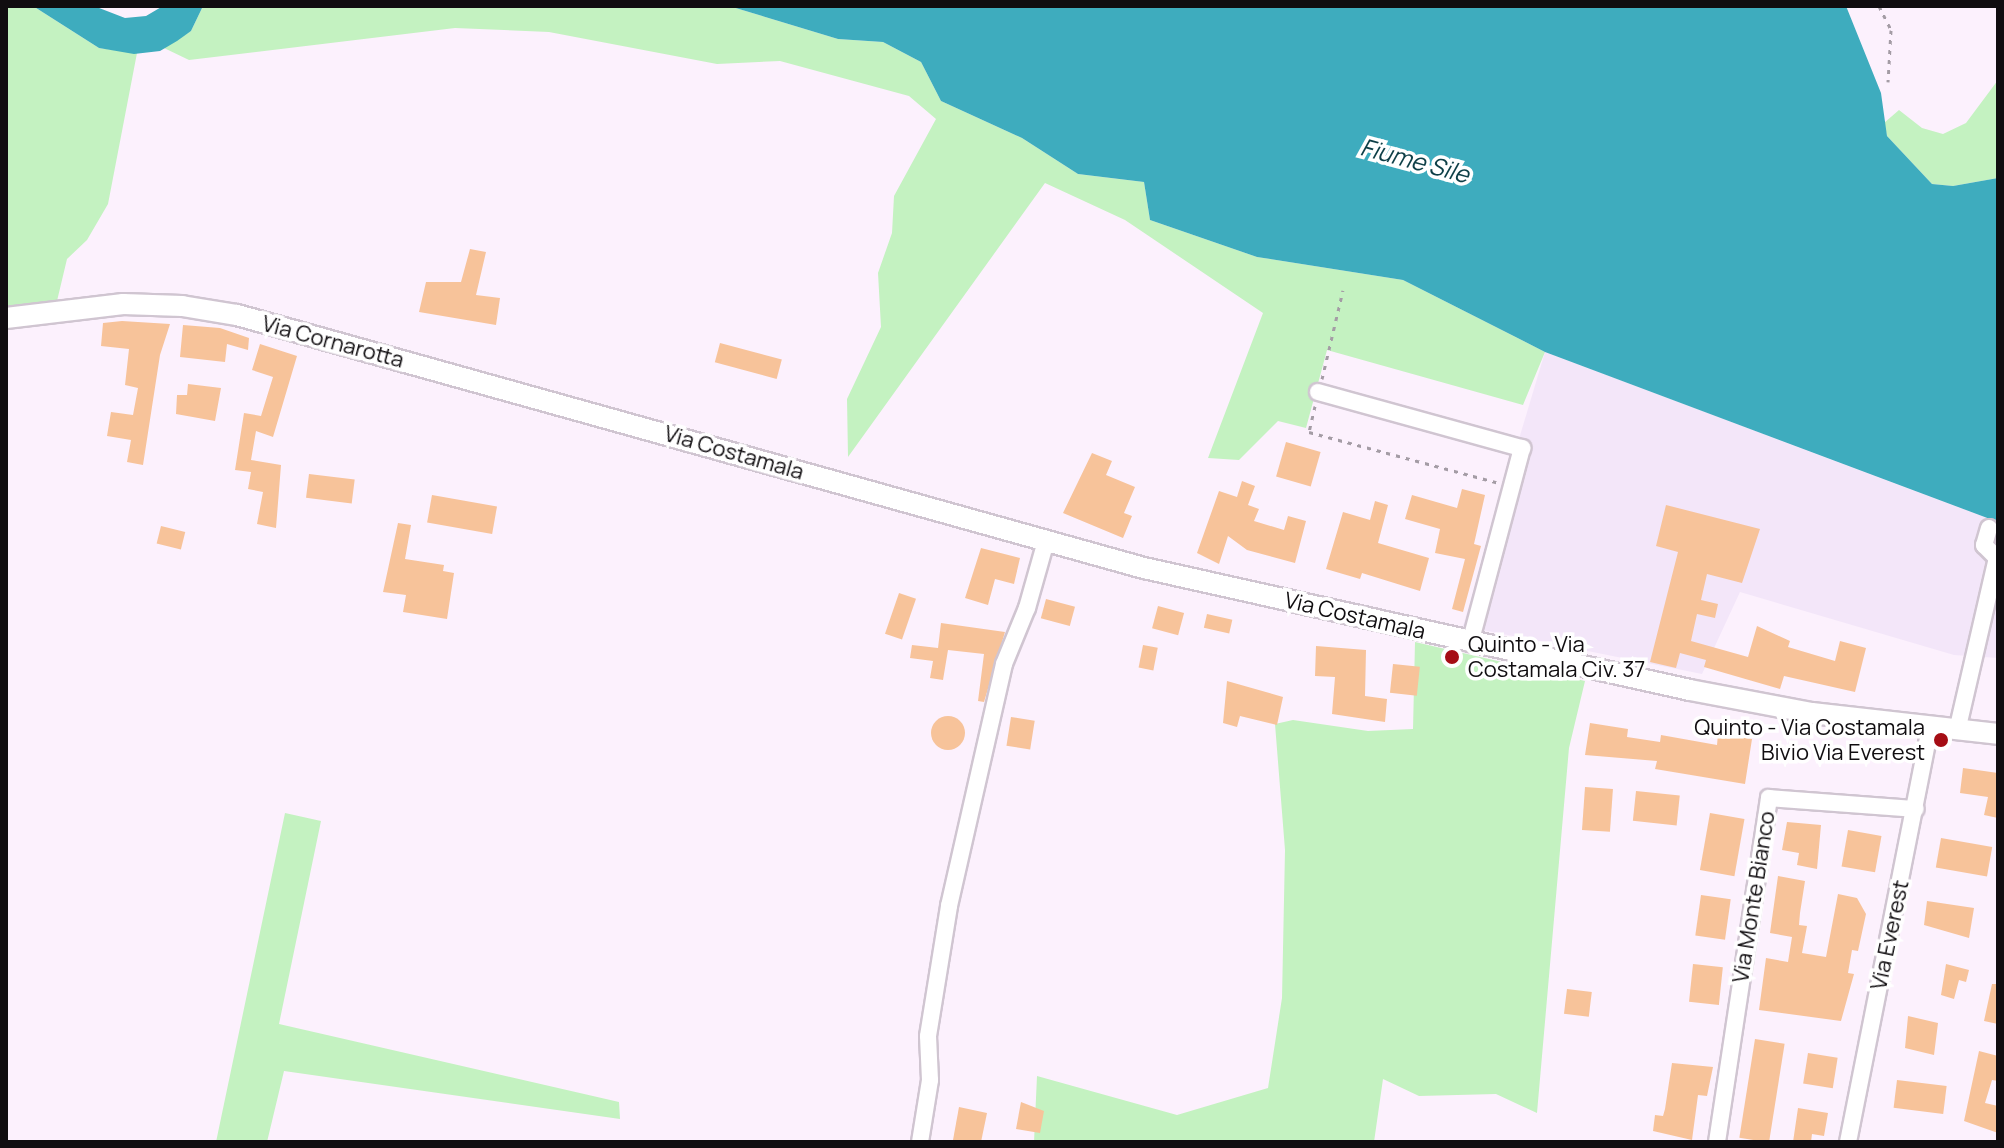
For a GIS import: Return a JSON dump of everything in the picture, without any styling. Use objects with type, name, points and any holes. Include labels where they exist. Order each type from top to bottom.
[{"type":"main road","name":"Via Cornarotta","points":[[6,318],[123,304],[212,310],[652,430]]},
{"type":"main road","name":"Via Costamala","points":[[652,430],[1046,541],[1470,643],[1690,690],[1930,728],[1998,734]]},
{"type":"street","points":[[1318,392],[1522,448],[1470,643]]},
{"type":"street","points":[[1957,731],[1998,558],[1984,545],[1989,528]]},
{"type":"street","points":[[920,1142],[930,1080],[928,1036],[949,906],[1004,664],[1027,608],[1046,541]]},
{"type":"street","name":"Via Everest","points":[[1848,1142],[1930,728]]},
{"type":"street","name":"Via Monte Bianco","points":[[1717,1142],[1769,798],[1916,809]]},
{"type":"path","points":[[1879,6],[1891,30],[1888,82]]},
{"type":"shaded area","points":[[1545,352],[1998,522],[1998,658],[1954,655],[1740,592],[1702,674],[1463,626]]},
{"type":"green space","points":[[6,6],[33,6],[99,48],[137,53],[108,204],[87,240],[67,259],[57,301],[6,309]]},
{"type":"green space","points":[[203,6],[729,6],[838,39],[883,42],[921,62],[941,101],[1022,138],[1078,174],[1144,182],[1150,220],[1257,257],[1403,280],[1545,352],[1523,405],[1327,350],[1306,428],[1278,421],[1239,460],[1208,458],[1263,313],[1125,220],[1045,183],[848,457],[847,399],[881,327],[878,273],[892,233],[894,196],[936,119],[909,96],[780,61],[717,64],[549,32],[455,28],[189,60],[164,48],[191,31]]},
{"type":"green space","points":[[1998,80],[1998,178],[1953,186],[1932,184],[1887,136],[1884,123],[1899,110],[1922,128],[1943,134],[1966,123]]},
{"type":"green space","points":[[1415,642],[1585,681],[1569,748],[1537,1113],[1496,1094],[1419,1096],[1383,1079],[1374,1142],[1034,1142],[1037,1076],[1177,1115],[1268,1088],[1282,998],[1285,850],[1275,724],[1293,720],[1368,731],[1413,729]]},
{"type":"green space","points":[[285,813],[321,821],[279,1024],[619,1102],[620,1119],[284,1071],[267,1142],[216,1142]]},
{"type":"water","points":[[33,6],[94,6],[125,18],[146,16],[163,6],[203,6],[191,31],[177,41],[160,51],[134,54],[99,48]]},
{"type":"water","name":"Fiume Sile","points":[[729,6],[1846,6],[1881,93],[1887,136],[1932,184],[1953,186],[1998,178],[1998,522],[1545,352],[1403,280],[1257,257],[1150,220],[1144,182],[1078,174],[1022,138],[941,101],[921,62],[883,42],[838,39]]},
{"type":"building","points":[[470,249],[486,252],[476,295],[500,298],[496,325],[419,312],[426,282],[461,282]]},
{"type":"building","points":[[103,323],[170,324],[160,355],[143,465],[127,462],[131,440],[107,436],[111,412],[133,415],[138,388],[125,385],[129,349],[101,346]]},
{"type":"building","points":[[183,325],[220,328],[249,338],[248,350],[227,344],[225,362],[180,357]]},
{"type":"building","points":[[720,343],[782,360],[777,379],[715,362]]},
{"type":"building","points":[[260,344],[297,356],[273,437],[256,431],[251,460],[281,465],[276,528],[257,524],[263,492],[248,489],[251,472],[235,470],[244,413],[261,416],[273,377],[252,370]]},
{"type":"building","points":[[188,384],[221,388],[215,421],[176,414],[177,395],[187,395]]},
{"type":"building","points":[[1286,442],[1321,452],[1311,487],[1276,477]]},
{"type":"building","points":[[1092,453],[1112,461],[1106,475],[1135,487],[1124,513],[1132,516],[1123,538],[1063,513]]},
{"type":"building","points":[[309,474],[355,480],[352,503],[306,498]]},
{"type":"building","points":[[1242,481],[1255,486],[1248,505],[1259,509],[1254,521],[1284,530],[1288,516],[1306,521],[1295,563],[1247,550],[1228,536],[1219,564],[1197,553],[1219,491],[1237,497]]},
{"type":"building","points":[[1462,489],[1485,495],[1474,544],[1481,546],[1463,612],[1452,609],[1465,559],[1435,553],[1440,529],[1405,519],[1412,495],[1457,508]]},
{"type":"building","points":[[432,495],[497,506],[492,534],[427,523]]},
{"type":"building","points":[[1375,501],[1388,505],[1378,543],[1429,558],[1420,591],[1362,573],[1360,579],[1326,569],[1343,512],[1370,520]]},
{"type":"building","points":[[1666,505],[1760,529],[1742,583],[1707,574],[1701,600],[1718,604],[1715,618],[1697,614],[1691,641],[1748,657],[1757,626],[1790,641],[1788,647],[1835,661],[1840,641],[1866,648],[1855,692],[1784,676],[1780,689],[1704,667],[1706,660],[1680,653],[1676,668],[1650,662],[1678,552],[1656,546]]},
{"type":"building","points":[[398,523],[411,525],[405,559],[444,565],[443,571],[454,573],[447,619],[403,612],[406,595],[383,592]]},
{"type":"building","points":[[161,526],[185,532],[181,550],[157,543]]},
{"type":"building","points":[[981,548],[1020,558],[1014,584],[995,579],[988,605],[965,598]]},
{"type":"building","points":[[899,593],[916,599],[902,640],[885,634]]},
{"type":"building","points":[[1046,599],[1075,607],[1070,626],[1041,618]]},
{"type":"building","points":[[1158,606],[1184,613],[1178,635],[1152,628]]},
{"type":"building","points":[[1207,614],[1232,620],[1229,633],[1204,628]]},
{"type":"building","points":[[941,623],[1005,632],[984,702],[978,701],[984,654],[948,650],[943,680],[930,678],[933,661],[910,658],[912,645],[938,648]]},
{"type":"building","points":[[1143,645],[1158,648],[1153,670],[1139,668]]},
{"type":"building","points":[[1316,646],[1366,650],[1365,696],[1387,699],[1385,722],[1332,714],[1335,677],[1315,676]]},
{"type":"building","points":[[1393,664],[1420,667],[1417,696],[1390,693]]},
{"type":"building","points":[[1227,681],[1283,697],[1277,725],[1240,716],[1237,727],[1223,723]]},
{"type":"building","points":[[948,716],[960,721],[965,733],[960,745],[948,750],[936,745],[931,733],[936,721]]},
{"type":"building","points":[[1011,717],[1035,721],[1030,749],[1006,746]]},
{"type":"building","points":[[1590,723],[1628,729],[1627,737],[1660,742],[1661,735],[1717,745],[1718,734],[1752,739],[1745,784],[1655,769],[1657,761],[1585,755]]},
{"type":"building","points":[[1963,768],[1998,773],[1998,818],[1984,815],[1988,797],[1960,793]]},
{"type":"building","points":[[1585,787],[1613,789],[1610,832],[1582,830]]},
{"type":"building","points":[[1636,791],[1680,796],[1677,825],[1633,821]]},
{"type":"building","points":[[1710,813],[1744,819],[1734,876],[1700,870]]},
{"type":"building","points":[[1787,822],[1821,825],[1817,869],[1797,865],[1799,853],[1782,850]]},
{"type":"building","points":[[1848,830],[1881,836],[1875,872],[1842,866]]},
{"type":"building","points":[[1941,838],[1992,847],[1987,877],[1936,868]]},
{"type":"building","points":[[1778,876],[1805,881],[1799,925],[1807,926],[1802,953],[1826,957],[1838,894],[1857,898],[1866,914],[1858,951],[1852,950],[1848,973],[1854,974],[1841,1021],[1759,1010],[1766,958],[1788,962],[1792,937],[1770,933]]},
{"type":"building","points":[[1701,895],[1731,899],[1725,940],[1695,936]]},
{"type":"building","points":[[1927,901],[1974,908],[1969,938],[1924,925]]},
{"type":"building","points":[[1693,964],[1723,967],[1719,1005],[1689,1002]]},
{"type":"building","points":[[1946,964],[1969,970],[1966,982],[1959,980],[1954,999],[1941,995]]},
{"type":"building","points":[[1992,984],[1998,984],[1998,1024],[1984,1021]]},
{"type":"building","points":[[1567,989],[1592,992],[1589,1017],[1564,1014]]},
{"type":"building","points":[[1908,1016],[1938,1023],[1934,1055],[1905,1048]]},
{"type":"building","points":[[1755,1039],[1785,1044],[1769,1142],[1739,1138]]},
{"type":"building","points":[[1979,1051],[1998,1056],[1998,1081],[1992,1080],[1985,1103],[1998,1106],[1998,1133],[1964,1121]]},
{"type":"building","points":[[1808,1053],[1838,1058],[1833,1088],[1803,1084]]},
{"type":"building","points":[[1672,1063],[1713,1067],[1707,1096],[1698,1095],[1692,1140],[1653,1131],[1655,1115],[1663,1116],[1665,1109]]},
{"type":"building","points":[[1897,1080],[1947,1086],[1943,1114],[1894,1108]]},
{"type":"building","points":[[1021,1102],[1044,1111],[1040,1133],[1016,1129]]},
{"type":"building","points":[[959,1107],[987,1113],[981,1142],[953,1140]]},
{"type":"building","points":[[1798,1108],[1828,1113],[1824,1136],[1812,1134],[1811,1142],[1793,1142]]},
{"type":"place","name":"Quinto - Via Costamala Civ. 37","points":[[1452,657]]},
{"type":"place","name":"Quinto - Via Costamala Bivio Via Everest","points":[[1941,740]]}]
